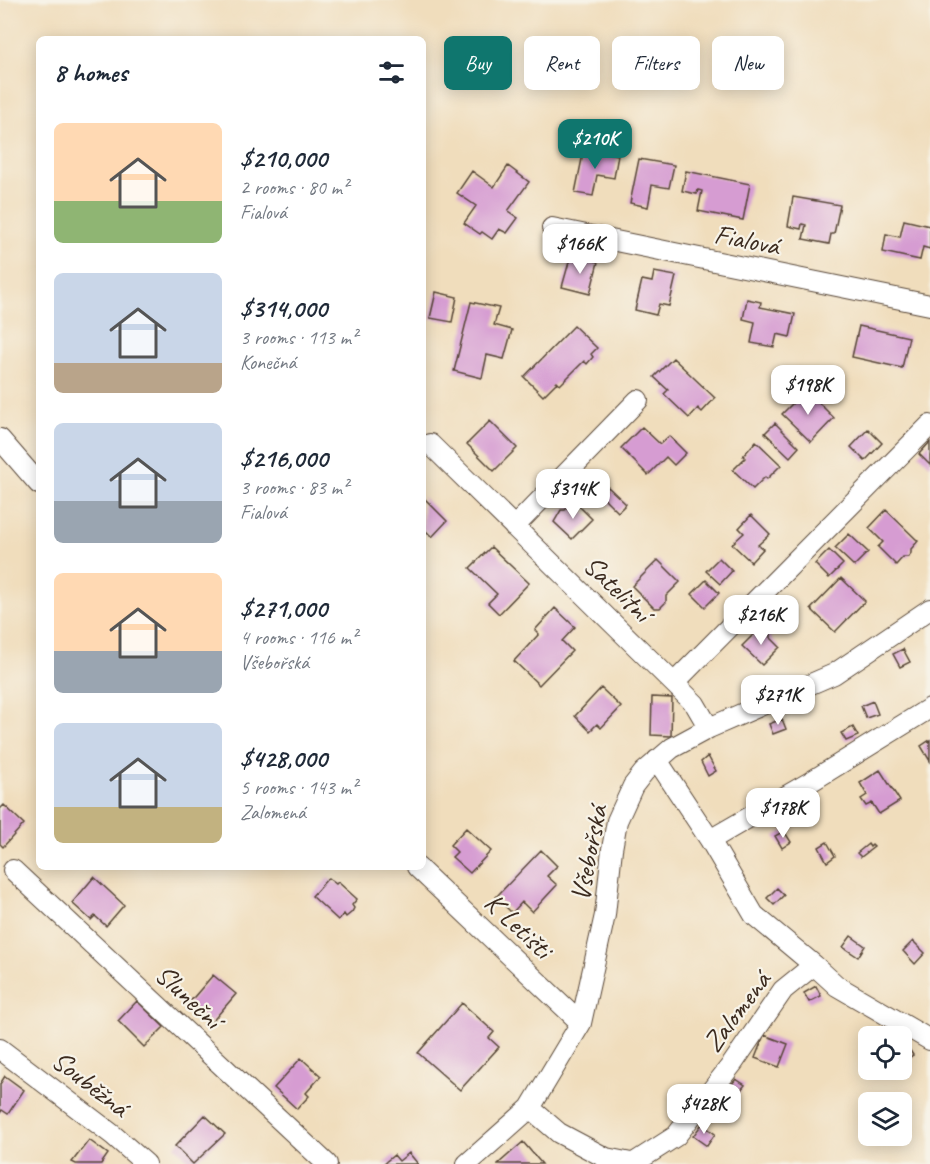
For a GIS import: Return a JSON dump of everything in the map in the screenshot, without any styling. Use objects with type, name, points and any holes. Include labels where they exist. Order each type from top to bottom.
[{"type":"street","name":"Fialová","points":[[552,228],[930,305]]},
{"type":"street","points":[[514,527],[638,400]]},
{"type":"street","points":[[674,683],[930,425]]},
{"type":"street","points":[[0,439],[36,481]]},
{"type":"street","name":"Satelitní","points":[[430,444],[695,704],[709,728]]},
{"type":"street","name":"Všebořská","points":[[467,1164],[530,1108],[580,1023],[605,915],[617,821],[633,786],[657,760],[672,748],[709,728],[834,674],[930,609]]},
{"type":"street","points":[[710,840],[807,784],[930,708]]},
{"type":"street","points":[[657,760],[710,840],[754,915],[814,965]]},
{"type":"street","name":"Sluneční","points":[[13,870],[327,1164]]},
{"type":"street","name":"K Letišti","points":[[420,870],[580,1023]]},
{"type":"street","name":"Zalomená","points":[[635,1164],[676,1136],[733,1063],[783,990],[814,965],[837,986],[930,1040]]},
{"type":"street","name":"Souběžná","points":[[0,1049],[146,1164]]},
{"type":"street","points":[[530,1108],[568,1138],[606,1158],[635,1164]]},
{"type":"building","points":[[584,149],[618,155],[614,178],[597,175],[593,196],[575,193]]},
{"type":"building","points":[[639,159],[674,165],[669,188],[652,185],[648,207],[630,203]]},
{"type":"building","points":[[508,166],[529,182],[508,211],[518,218],[507,233],[499,229],[492,239],[464,223],[476,206],[457,193],[472,171],[494,187]]},
{"type":"building","points":[[686,171],[750,184],[743,220],[698,211],[702,191],[698,190],[697,194],[682,191]]},
{"type":"building","points":[[793,197],[840,205],[834,234],[831,234],[829,244],[803,239],[806,225],[802,224],[801,229],[788,226]]},
{"type":"building","points":[[904,220],[930,226],[930,249],[923,247],[920,260],[883,252],[886,234],[900,237]]},
{"type":"building","points":[[571,255],[598,262],[590,294],[562,287]]},
{"type":"building","points":[[654,272],[676,276],[669,306],[659,304],[656,315],[635,310],[642,280],[652,282]]},
{"type":"building","points":[[436,292],[457,297],[452,322],[430,318]]},
{"type":"building","points":[[747,299],[761,302],[760,307],[795,314],[790,337],[777,334],[774,347],[751,343],[755,322],[743,319]]},
{"type":"building","points":[[471,302],[499,308],[494,325],[512,330],[504,359],[487,355],[482,378],[454,371]]},
{"type":"building","points":[[574,326],[597,348],[591,354],[593,357],[587,364],[584,361],[560,385],[557,382],[543,396],[524,377]]},
{"type":"building","points":[[859,326],[909,337],[902,368],[852,357]]},
{"type":"building","points":[[673,358],[715,398],[702,412],[698,408],[689,418],[664,394],[668,390],[654,377]]},
{"type":"building","points":[[806,390],[834,418],[811,442],[782,414]]},
{"type":"building","points":[[490,421],[517,448],[494,471],[467,444]]},
{"type":"building","points":[[775,423],[799,447],[790,457],[765,433]]},
{"type":"building","points":[[642,427],[660,444],[669,436],[686,453],[674,465],[666,457],[648,475],[621,448]]},
{"type":"building","points":[[868,429],[882,443],[865,461],[851,447]]},
{"type":"building","points":[[756,441],[781,465],[753,489],[733,470],[745,458],[743,456]]},
{"type":"building","points":[[930,442],[930,465],[919,454]]},
{"type":"building","points":[[608,487],[626,504],[618,512],[601,495]]},
{"type":"building","points":[[426,500],[447,521],[432,537],[426,531]]},
{"type":"building","points":[[574,501],[592,519],[572,539],[554,522],[561,510],[565,510]]},
{"type":"building","points":[[886,510],[918,541],[908,557],[903,557],[896,565],[878,547],[883,542],[869,528]]},
{"type":"building","points":[[751,515],[770,534],[758,545],[763,549],[751,562],[732,544],[744,533],[739,528]]},
{"type":"building","points":[[849,534],[868,552],[854,566],[835,548]]},
{"type":"building","points":[[491,547],[529,583],[499,614],[488,603],[497,594],[470,568]]},
{"type":"building","points":[[829,550],[843,564],[829,578],[815,564]]},
{"type":"building","points":[[719,558],[732,571],[720,584],[706,571]]},
{"type":"building","points":[[658,560],[680,582],[666,596],[666,602],[660,608],[654,608],[632,586]]},
{"type":"building","points":[[841,578],[865,601],[835,632],[811,609]]},
{"type":"building","points":[[706,580],[719,593],[705,607],[692,594]]},
{"type":"building","points":[[555,608],[575,627],[562,641],[572,651],[539,685],[514,661],[539,634],[535,630]]},
{"type":"building","points":[[760,628],[771,635],[780,647],[762,665],[742,646]]},
{"type":"building","points":[[903,649],[910,662],[900,667],[893,654]]},
{"type":"building","points":[[601,688],[621,707],[601,728],[597,724],[590,731],[575,716]]},
{"type":"building","points":[[652,697],[672,698],[671,736],[651,735]]},
{"type":"building","points":[[873,701],[878,714],[866,718],[861,706]]},
{"type":"building","points":[[782,719],[786,729],[773,734],[769,724]]},
{"type":"building","points":[[853,727],[858,736],[846,741],[841,733]]},
{"type":"building","points":[[930,740],[930,761],[921,746]]},
{"type":"building","points":[[708,756],[716,771],[708,776],[701,762]]},
{"type":"building","points":[[880,770],[900,801],[879,814],[872,803],[866,806],[861,799],[867,795],[860,783]]},
{"type":"building","points":[[4,805],[24,824],[3,847],[0,844],[0,809]]},
{"type":"building","points":[[466,828],[491,851],[470,873],[452,857],[457,852],[450,845]]},
{"type":"building","points":[[784,831],[791,842],[782,848],[775,836]]},
{"type":"building","points":[[827,842],[835,856],[827,862],[819,847]]},
{"type":"building","points":[[868,844],[874,847],[861,857],[857,853]]},
{"type":"building","points":[[541,850],[557,866],[547,876],[557,885],[532,912],[522,902],[512,913],[496,897]]},
{"type":"building","points":[[94,877],[124,905],[106,926],[95,916],[91,920],[72,903]]},
{"type":"building","points":[[328,878],[336,884],[338,882],[357,899],[352,905],[354,908],[352,912],[346,917],[344,914],[338,920],[312,896]]},
{"type":"building","points":[[777,888],[784,895],[774,905],[767,898]]},
{"type":"building","points":[[851,936],[865,946],[858,957],[843,947]]},
{"type":"building","points":[[913,941],[925,953],[915,964],[903,951]]},
{"type":"building","points":[[213,975],[236,994],[211,1023],[188,1004]]},
{"type":"building","points":[[816,986],[821,996],[809,1002],[804,993]]},
{"type":"building","points":[[137,1001],[164,1027],[144,1047],[118,1021]]},
{"type":"building","points":[[462,1003],[494,1032],[489,1038],[499,1047],[460,1090],[418,1053]]},
{"type":"building","points":[[764,1035],[788,1044],[779,1067],[755,1058]]},
{"type":"building","points":[[301,1058],[321,1076],[306,1093],[309,1096],[297,1109],[274,1088]]},
{"type":"building","points":[[5,1076],[24,1090],[8,1114],[2,1110],[0,1113],[0,1084]]},
{"type":"building","points":[[736,1079],[745,1085],[736,1096],[728,1089]]},
{"type":"building","points":[[205,1115],[225,1134],[193,1164],[175,1146]]},
{"type":"building","points":[[702,1124],[715,1134],[707,1146],[693,1136]]},
{"type":"building","points":[[89,1140],[108,1154],[101,1164],[72,1162]]},
{"type":"building","points":[[523,1142],[542,1164],[498,1164]]},
{"type":"building","points":[[409,1153],[418,1164],[383,1164],[394,1155],[399,1161]]}]
